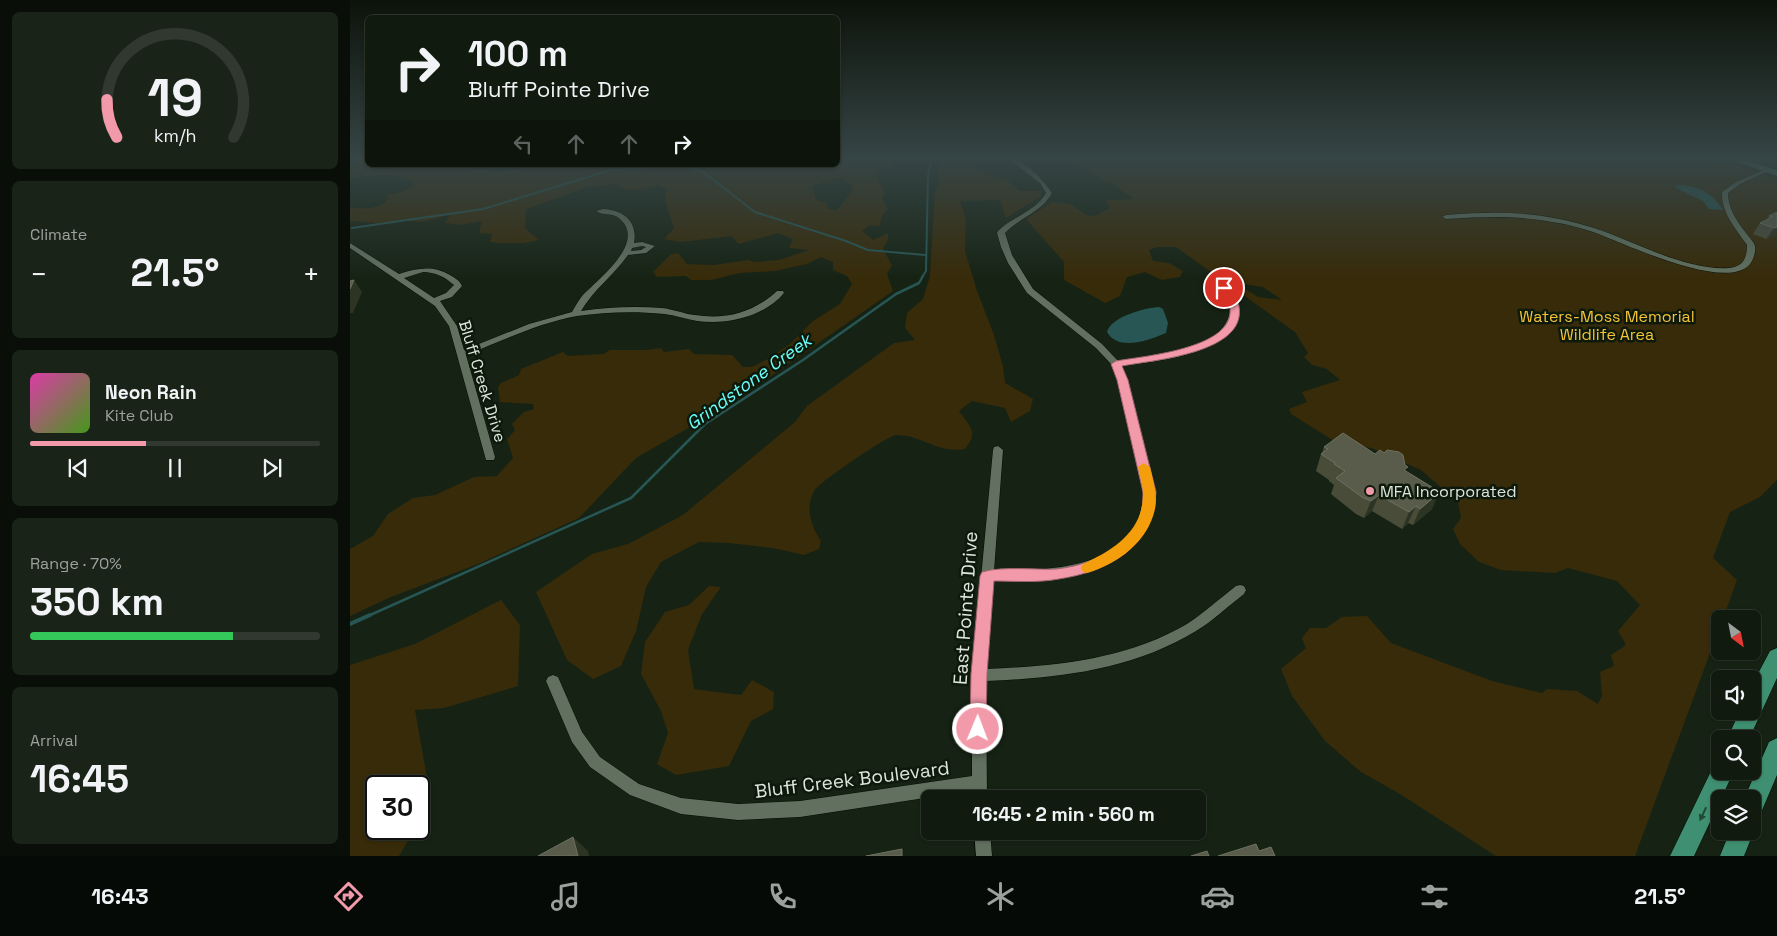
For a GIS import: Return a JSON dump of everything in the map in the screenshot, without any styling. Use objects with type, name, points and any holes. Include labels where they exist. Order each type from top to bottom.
[{"type":"main road","points":[[1761,691],[1777,657]]},
{"type":"main road","points":[[1759,790],[1777,749]]},
{"type":"main road","points":[[1682,856],[1719,780]]},
{"type":"main road","points":[[1732,856],[1738,840]]},
{"type":"street","points":[[987,576],[1057,574],[1086,569],[1112,557],[1130,542],[1142,528],[1148,509],[1150,492],[1122,380],[1116,364],[1099,346],[1041,301],[1023,282],[1002,242],[1001,233],[1006,225],[1045,198]]},
{"type":"street","points":[[1446,217],[1491,214],[1542,217],[1598,232],[1683,263],[1718,270],[1730,270],[1745,265],[1749,261],[1751,245],[1729,212],[1724,198]]},
{"type":"street","points":[[575,314],[585,298],[609,275],[627,250],[632,234],[627,222],[612,211],[600,211]]},
{"type":"street","name":"Bluff Creek Drive","points":[[350,245],[434,301],[447,316],[461,354],[490,456]]},
{"type":"street","points":[[398,277],[421,269],[433,269],[458,284],[453,292],[434,301]]},
{"type":"street","points":[[1116,364],[1192,350],[1218,338],[1234,319],[1234,306],[1224,288],[1209,282]]},
{"type":"street","points":[[461,354],[550,320],[575,314],[646,310],[665,311],[697,318],[722,319],[750,313],[762,308],[780,293]]},
{"type":"street","name":"East Pointe Drive","points":[[978,790],[979,674],[998,450]]},
{"type":"street","points":[[979,674],[1053,672],[1106,664],[1124,659],[1192,627],[1240,590]]},
{"type":"street","name":"Bluff Creek Boulevard","points":[[553,681],[577,737],[595,762],[636,790],[681,806],[738,812],[800,809],[978,783]]},
{"type":"street","points":[[983,840],[984,856]]},
{"type":"green space","points":[[388,198],[557,198],[526,209],[525,228],[539,240],[508,243],[490,242],[492,234],[479,233],[482,221],[461,225],[445,223],[450,215],[421,222],[402,220],[380,223],[350,221],[350,207],[374,207],[387,201]]},
{"type":"green space","points":[[666,198],[815,198],[816,200],[827,203],[828,209],[837,210],[847,198],[882,198],[888,209],[882,216],[879,226],[870,225],[862,231],[873,240],[888,233],[888,239],[883,249],[892,265],[887,274],[893,291],[732,403],[636,458],[579,518],[478,564],[391,597],[350,616],[350,549],[373,536],[388,514],[413,498],[435,495],[474,477],[497,476],[513,458],[507,439],[515,430],[512,424],[524,412],[534,409],[533,404],[500,402],[498,387],[501,383],[519,375],[521,369],[563,352],[568,356],[603,354],[610,350],[661,348],[664,352],[689,349],[694,354],[732,355],[743,367],[752,367],[790,344],[813,321],[840,304],[852,284],[847,276],[833,270],[833,262],[821,257],[807,264],[775,271],[739,273],[712,280],[691,280],[686,276],[657,277],[653,272],[671,254],[678,253],[687,264],[713,265],[748,260],[754,262],[779,260],[809,250],[789,248],[793,239],[778,233],[739,244],[731,236],[681,242],[664,239],[674,228]]},
{"type":"green space","points":[[935,198],[1038,198],[1006,218],[1000,200],[960,201],[966,220],[965,251],[977,291],[994,335],[1003,366],[1005,383],[1033,399],[1030,411],[1011,422],[1005,408],[972,401],[959,411],[972,434],[972,438],[965,449],[947,449],[905,436],[896,435],[890,437],[839,470],[814,491],[811,497],[810,517],[821,541],[819,549],[804,555],[773,548],[699,542],[661,562],[646,587],[636,631],[621,666],[593,679],[567,660],[536,592],[592,554],[628,544],[683,515],[795,422],[807,406],[894,343],[915,340],[905,328],[907,313],[923,299],[930,276]]},
{"type":"green space","name":"Waters-Moss Memorial Wildlife Area","points":[[1133,198],[1777,198],[1777,480],[1760,497],[1730,512],[1713,558],[1737,580],[1726,610],[1711,610],[1711,650],[1635,856],[1496,856],[1400,794],[1361,772],[1325,741],[1292,696],[1281,669],[1306,648],[1302,638],[1310,628],[1326,628],[1342,617],[1367,616],[1391,643],[1492,681],[1542,693],[1547,689],[1577,691],[1598,704],[1602,696],[1600,672],[1614,666],[1611,655],[1626,645],[1618,631],[1640,605],[1617,581],[1568,568],[1555,573],[1501,570],[1479,562],[1460,544],[1453,529],[1461,518],[1458,502],[1421,470],[1371,448],[1334,441],[1291,414],[1289,409],[1307,402],[1302,392],[1340,380],[1327,369],[1312,365],[1304,357],[1308,353],[1295,332],[1176,247],[1157,247],[1149,250],[1153,261],[1169,263],[1183,271],[1180,277],[1162,280],[1145,272],[1127,277],[1120,296],[1105,303],[1064,280],[1064,262],[1026,219],[1052,202],[1070,204],[1088,216],[1097,215],[1110,208],[1106,200],[1134,199]],"holes":[[[1236,283],[1263,287],[1282,300],[1258,297]]]},
{"type":"green space","points":[[709,586],[721,587],[702,614],[688,650],[694,689],[741,695],[752,680],[774,692],[773,709],[751,721],[729,766],[676,775],[657,764],[668,733],[661,711],[641,674],[645,642],[665,612],[689,605]]},
{"type":"green space","points":[[501,600],[520,625],[518,686],[444,708],[415,710],[427,775],[365,775],[365,840],[408,840],[399,856],[350,856],[350,665],[415,644]]},
{"type":"water","points":[[1697,198],[1714,198],[1723,210],[1709,209],[1703,201]]},
{"type":"water","points":[[1159,307],[1163,309],[1168,323],[1166,333],[1152,339],[1126,343],[1112,338],[1107,332],[1115,321],[1122,317],[1138,311]]},
{"type":"building","points":[[1777,212],[1777,227],[1774,228],[1760,223],[1773,217],[1769,216]]},
{"type":"building","points":[[354,280],[350,289],[350,281]]},
{"type":"building","points":[[1343,433],[1375,454],[1380,450],[1384,453],[1387,450],[1399,452],[1403,455],[1405,465],[1408,467],[1404,470],[1440,492],[1420,509],[1416,506],[1409,512],[1379,495],[1371,501],[1362,497],[1336,478],[1345,471],[1321,454],[1328,449],[1324,447]]},
{"type":"building","points":[[573,837],[578,856],[538,856]]},
{"type":"building","points":[[1256,844],[1259,851],[1271,847],[1275,856],[1218,856]]},
{"type":"building","points":[[902,849],[902,856],[866,856]]},
{"type":"building","points":[[1207,851],[1209,856],[1191,856]]},
{"type":"waterway","points":[[352,228],[483,209],[519,198]]},
{"type":"waterway","points":[[737,198],[755,212],[846,241],[868,250],[925,255]]},
{"type":"waterway","name":"Grindstone Creek","points":[[922,277],[926,271],[928,198]]},
{"type":"waterway","name":"Grindstone Creek","points":[[368,616],[631,498],[705,424],[803,360],[896,294],[919,283],[923,276]]},
{"type":"waterway","name":"Grindstone Creek","points":[[350,624],[370,615]]},
{"type":"slow traffic","points":[[1087,568],[1112,557],[1130,542],[1142,528],[1148,509],[1150,492],[1144,467]]},
{"type":"place","name":"MFA Incorporated","points":[[1370,491]]},
{"type":"route","points":[[978,729],[979,674],[987,576],[1057,574],[1086,569],[1112,557],[1130,542],[1142,528],[1148,509],[1150,492],[1122,380],[1116,364],[1192,350],[1218,338],[1226,331],[1234,319],[1233,301],[1224,288]]}]
